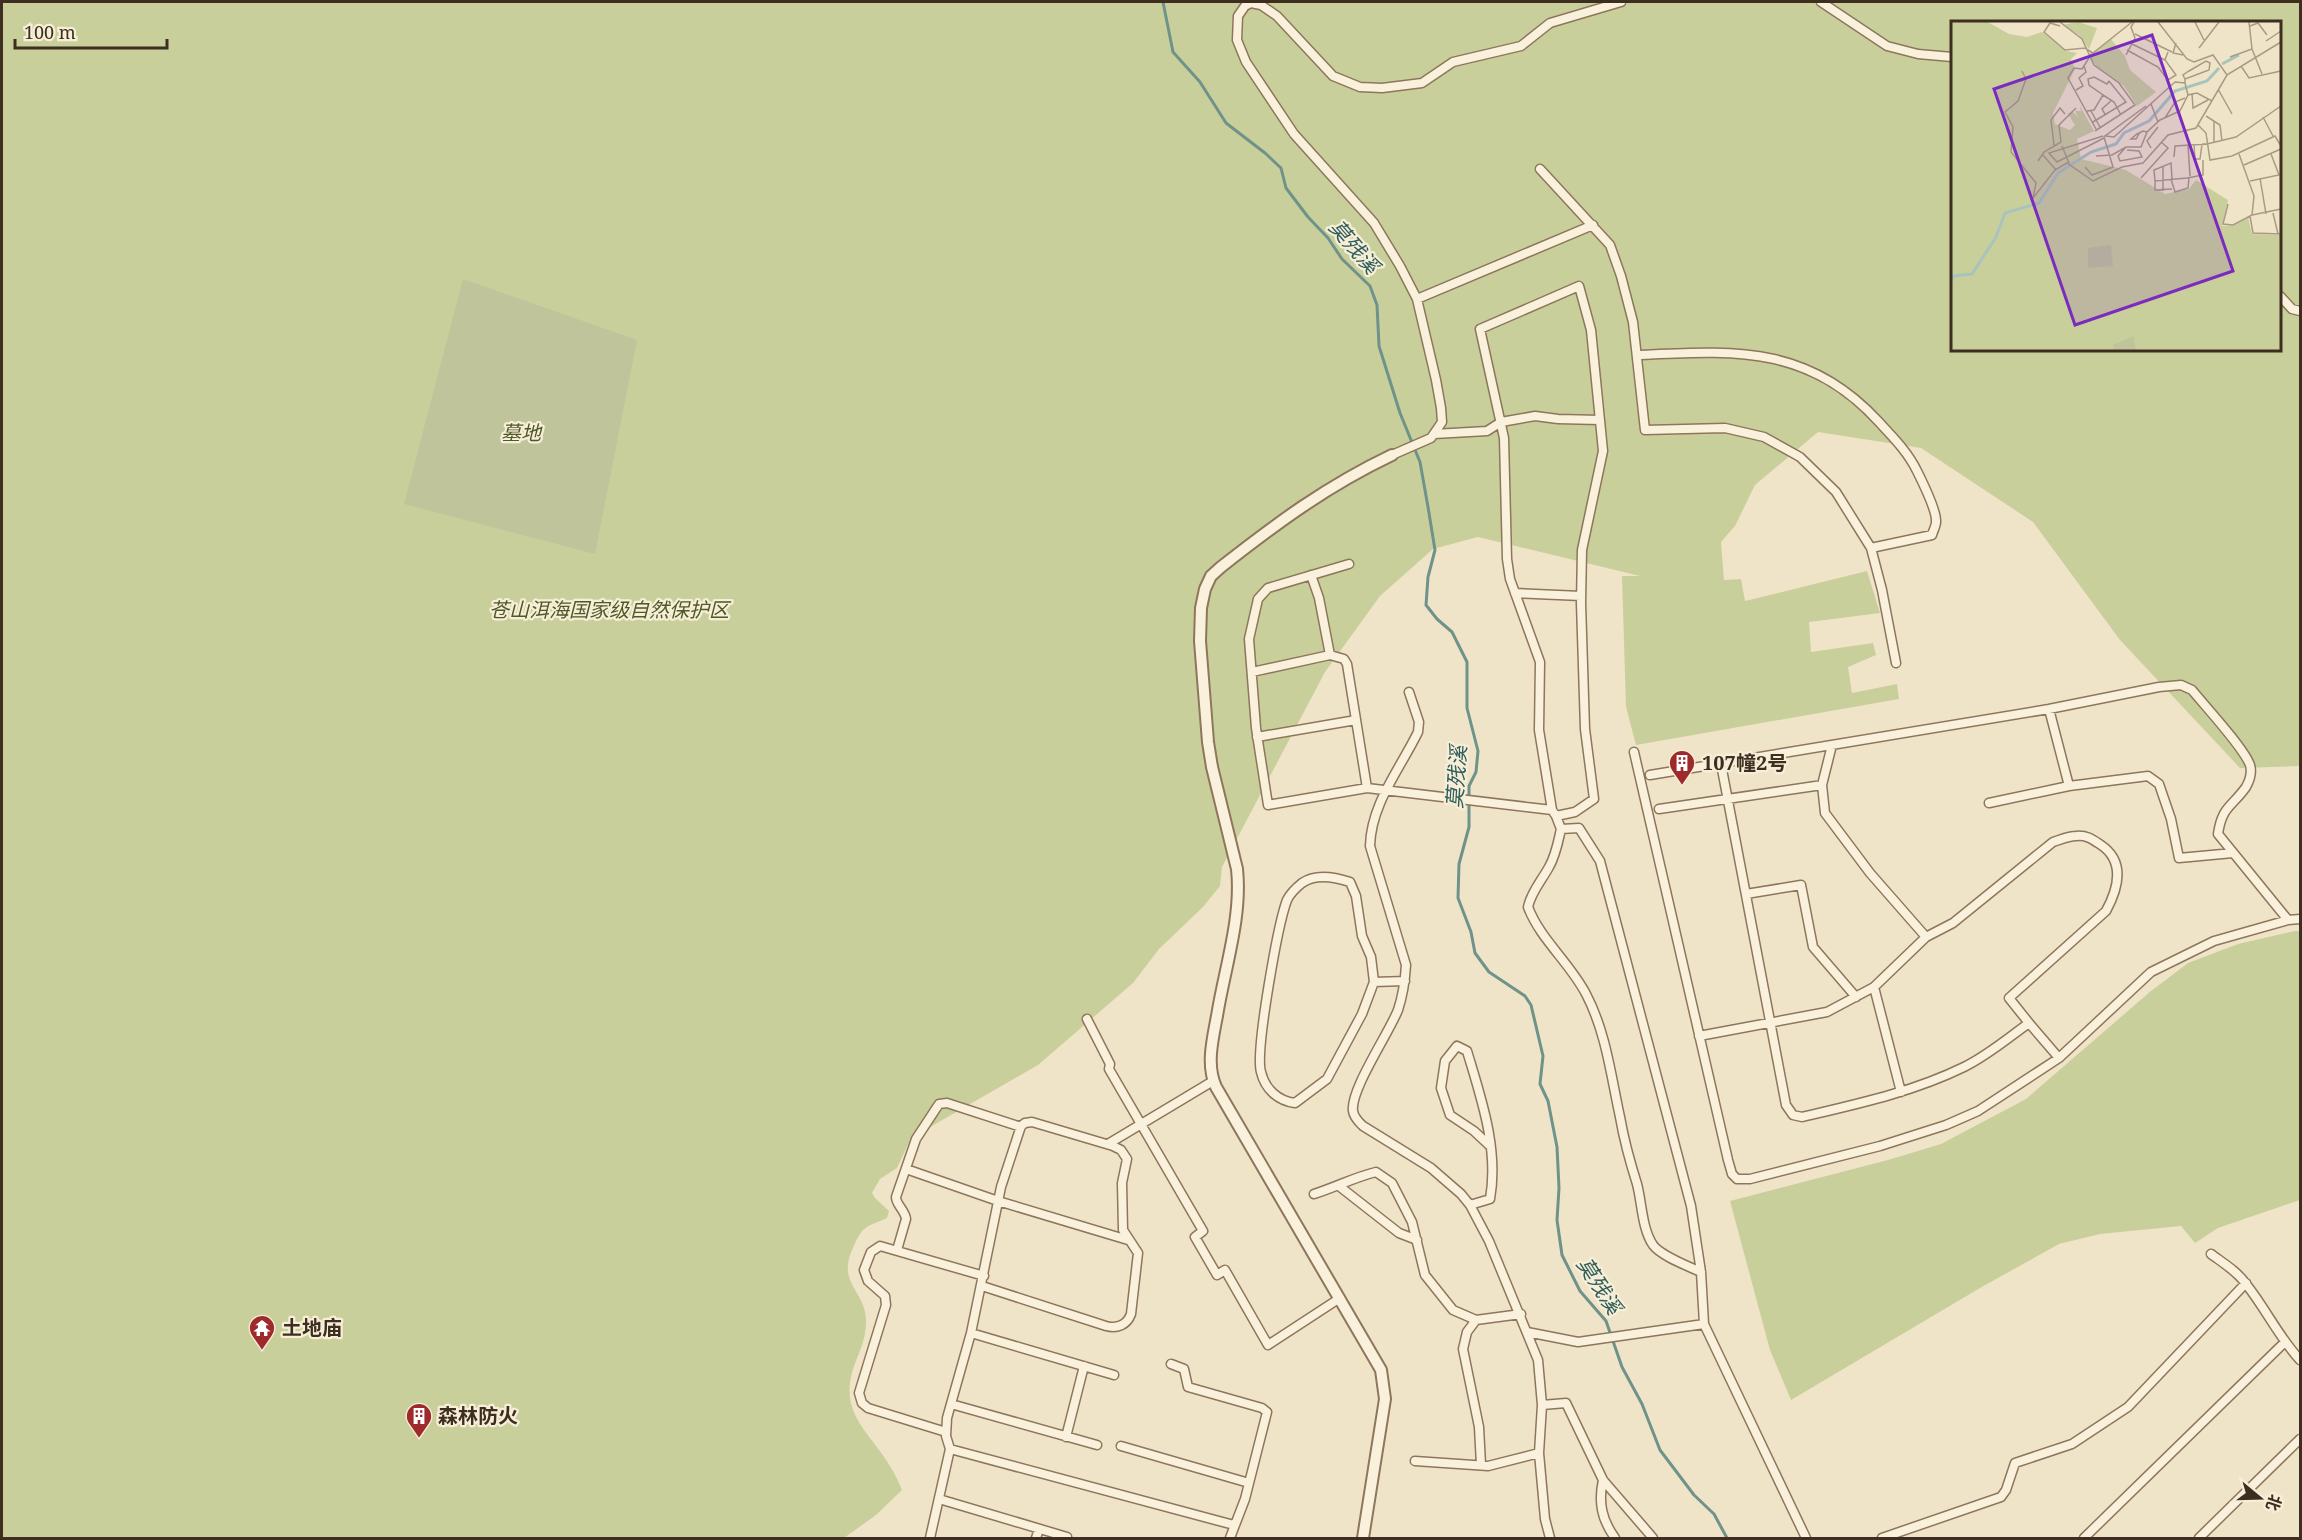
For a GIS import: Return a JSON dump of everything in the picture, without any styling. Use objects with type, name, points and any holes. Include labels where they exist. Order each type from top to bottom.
[{"type":"street","points":[[1433,436],[1442,422],[1442,408],[1417,299],[1374,223],[1294,134],[1246,62],[1237,40],[1236,22],[1241,11],[1251,3],[1261,5],[1277,16],[1333,76],[1360,87],[1382,88],[1422,83],[1453,62],[1521,46],[1550,23],[1621,2]]},
{"type":"street","points":[[1821,2],[1887,46],[1918,54],[1951,57]]},
{"type":"street","points":[[1540,169],[1610,245],[1633,322],[1645,430],[1725,428],[1764,437],[1800,457],[1836,492],[1871,548],[1882,590],[1896,663]]},
{"type":"street","points":[[1417,299],[1593,225]]},
{"type":"street","points":[[1349,564],[1268,588],[1260,596],[1249,639],[1257,737],[1268,805],[1367,788],[1554,813],[1575,812],[1594,799],[1585,729],[1582,550],[1603,451],[1591,330],[1579,286],[1480,328],[1504,438],[1507,559],[1515,593],[1540,662],[1539,730],[1554,813],[1561,829],[1551,864],[1530,898],[1528,907],[1547,939],[1586,993],[1597,1019],[1628,1157],[1641,1199],[1647,1234],[1654,1247],[1701,1272]]},
{"type":"street","points":[[2281,297],[2292,309],[2301,311]]},
{"type":"street","points":[[1638,355],[1711,352],[1782,359],[1839,387],[1863,404],[1913,463],[1926,489],[1936,522],[1932,535],[1871,548]]},
{"type":"street","points":[[1363,1539],[1385,1388],[1381,1370],[1213,1081],[1210,1057],[1239,885],[1208,742],[1200,641],[1201,608],[1205,589],[1211,576],[1285,517],[1351,475],[1433,436],[1487,431],[1501,422],[1535,416],[1558,420],[1600,420]]},
{"type":"street","points":[[1311,575],[1319,598],[1330,655]]},
{"type":"street","points":[[1515,593],[1581,596]]},
{"type":"street","points":[[1251,672],[1330,655],[1344,659],[1347,664],[1367,788]]},
{"type":"street","points":[[1650,775],[2181,685],[2192,690],[2243,753],[2250,766],[2250,780],[2241,794],[2226,808],[2220,820],[2218,834],[2288,920]]},
{"type":"street","points":[[1409,692],[1419,722],[1418,732],[1386,791],[1374,822],[1370,846],[1406,965],[1405,981],[1397,1011],[1359,1088],[1353,1110],[1356,1119],[1363,1126],[1431,1168],[1470,1205],[1489,1241],[1538,1360],[1542,1405],[1539,1453],[1545,1519],[1550,1539]]},
{"type":"street","points":[[2049,709],[2069,786]]},
{"type":"street","points":[[1257,737],[1356,720]]},
{"type":"street","points":[[1832,745],[1822,785],[1826,813],[1870,873],[1926,937]]},
{"type":"street","points":[[1634,752],[1732,1174],[1737,1179],[1744,1180],[1880,1146],[1946,1125],[1978,1110],[2059,1058],[2151,972],[2214,941],[2288,920],[2301,919]]},
{"type":"street","points":[[1721,764],[1786,1105],[1793,1115],[1802,1117],[1924,1085],[1966,1066],[2029,1023]]},
{"type":"street","points":[[1989,803],[2069,786],[2148,776],[2159,784],[2171,819],[2179,858],[2233,853]]},
{"type":"street","points":[[1659,809],[1822,785]]},
{"type":"street","points":[[1575,812],[1579,828],[1600,861],[1691,1206],[1701,1272],[1704,1324],[1806,1539]]},
{"type":"street","points":[[1561,829],[1579,828]]},
{"type":"street","points":[[1699,1035],[1827,1012],[1874,987],[1926,937],[1953,923],[2053,842],[2073,836],[2089,837],[2107,849],[2116,864],[2118,877],[2116,894],[2106,911],[2009,998],[2059,1058]]},
{"type":"street","points":[[1330,875],[1350,882],[1356,896],[1362,936],[1371,957],[1374,982],[1362,1014],[1327,1079],[1295,1103],[1283,1101],[1269,1090],[1260,1070],[1263,1034],[1281,922],[1288,897],[1303,882],[1330,875]]},
{"type":"street","points":[[1746,894],[1801,885],[1813,947],[1856,997]]},
{"type":"street","points":[[1374,982],[1405,981]]},
{"type":"street","points":[[1874,987],[1901,1092]]},
{"type":"street","points":[[1087,1019],[1110,1064],[1109,1069],[1203,1231],[1195,1237],[1216,1275],[1226,1270],[1268,1345],[1340,1298]]},
{"type":"street","points":[[1470,1205],[1490,1199],[1493,1179],[1486,1116],[1467,1051],[1457,1046],[1445,1061],[1441,1088],[1450,1115],[1474,1131],[1489,1145]]},
{"type":"street","points":[[1108,1144],[1213,1081]]},
{"type":"street","points":[[897,1250],[906,1214],[896,1199],[920,1130],[942,1103],[1021,1127]]},
{"type":"street","points":[[930,1539],[950,1449],[945,1425],[971,1333],[983,1281],[998,1201],[1021,1127],[1025,1123],[1032,1122],[1119,1148],[1126,1159],[1122,1184],[1123,1230],[1138,1253],[1131,1314],[1121,1326],[1106,1326],[983,1281],[897,1250],[884,1246],[876,1247],[870,1254],[864,1270],[868,1281],[883,1294],[886,1305],[859,1393],[860,1398],[868,1408],[946,1432]]},
{"type":"street","points":[[906,1169],[998,1201],[1128,1240]]},
{"type":"street","points":[[1314,1194],[1340,1186],[1360,1175],[1376,1172],[1392,1183],[1412,1222],[1425,1275],[1453,1310],[1476,1320],[1521,1314]]},
{"type":"street","points":[[1340,1186],[1399,1233],[1417,1240]]},
{"type":"street","points":[[2211,1254],[2246,1283],[2285,1342],[2301,1360]]},
{"type":"street","points":[[1882,1539],[2001,1497],[2006,1490],[2015,1463],[2072,1444],[2128,1407],[2246,1283]]},
{"type":"street","points":[[1476,1320],[1467,1332],[1462,1350],[1479,1427],[1481,1465]]},
{"type":"street","points":[[1527,1332],[1578,1342],[1704,1324]]},
{"type":"street","points":[[971,1333],[1114,1375]]},
{"type":"street","points":[[2084,1539],[2285,1342]]},
{"type":"street","points":[[1171,1364],[1184,1369],[1188,1387],[1262,1408],[1268,1412],[1249,1483],[1230,1539]]},
{"type":"street","points":[[1066,1437],[1084,1366]]},
{"type":"street","points":[[1542,1405],[1566,1403],[1603,1480],[1653,1539]]},
{"type":"street","points":[[951,1404],[1097,1445]]},
{"type":"street","points":[[2199,1539],[2301,1439]]},
{"type":"street","points":[[1121,1446],[1249,1483]]},
{"type":"street","points":[[950,1449],[1234,1526]]},
{"type":"street","points":[[1415,1461],[1481,1465],[1524,1458],[1539,1453]]},
{"type":"street","points":[[1603,1480],[1600,1495],[1602,1516],[1615,1539]]},
{"type":"street","points":[[939,1499],[1067,1537]]},
{"type":"street","points":[[1036,1539],[1039,1528]]},
{"type":"green space","name":"苍山洱海国家级自然保护区","points":[[2,2],[2300,2],[2300,766],[2240,768],[2120,640],[2033,522],[1921,448],[1818,432],[1755,485],[1735,526],[1721,542],[1724,580],[1741,579],[1745,601],[1867,571],[1880,613],[1809,622],[1811,652],[1873,643],[1876,655],[1848,667],[1852,693],[1897,684],[1899,699],[1636,745],[1626,707],[1622,576],[1640,576],[1478,537],[1433,549],[1380,596],[1325,672],[1222,867],[1220,886],[1203,907],[1159,949],[1133,983],[1038,1065],[911,1138],[897,1168],[880,1179],[872,1193],[889,1211],[887,1218],[865,1228],[848,1262],[850,1280],[862,1303],[866,1322],[863,1343],[850,1380],[850,1391],[856,1417],[888,1462],[902,1490],[876,1515],[844,1538],[2,1538]]},
{"type":"green space","name":"墓地","points":[[463,279],[637,340],[595,554],[404,504]]},
{"type":"green space","points":[[2300,931],[2300,1200],[2218,1228],[2195,1243],[2181,1226],[2100,1234],[2059,1244],[1791,1400],[1770,1350],[1730,1201],[1941,1144],[2026,1099],[2151,991],[2188,963],[2238,944]]},
{"type":"waterway","name":"莫残溪","points":[[1163,2],[1173,52],[1200,82],[1226,123],[1281,168],[1286,188],[1308,217],[1328,238],[1342,259],[1370,286],[1377,305],[1379,346],[1400,413],[1420,462],[1428,507],[1435,550],[1428,577],[1426,605],[1452,632],[1467,662],[1467,708],[1478,751],[1476,772],[1469,786],[1469,827],[1459,864],[1458,898],[1471,932],[1475,953],[1489,972],[1525,996],[1531,1005],[1543,1056],[1540,1084],[1548,1101],[1557,1147],[1559,1188],[1557,1220],[1562,1255],[1580,1291],[1606,1321],[1622,1367],[1642,1404],[1660,1450],[1694,1495],[1714,1514],[1727,1538]]},
{"type":"place","name":"107幢2号","points":[[1682,786]]},
{"type":"place","name":"土地庙","points":[[262,1351]]},
{"type":"place","name":"森林防火","points":[[419,1439]]}]
